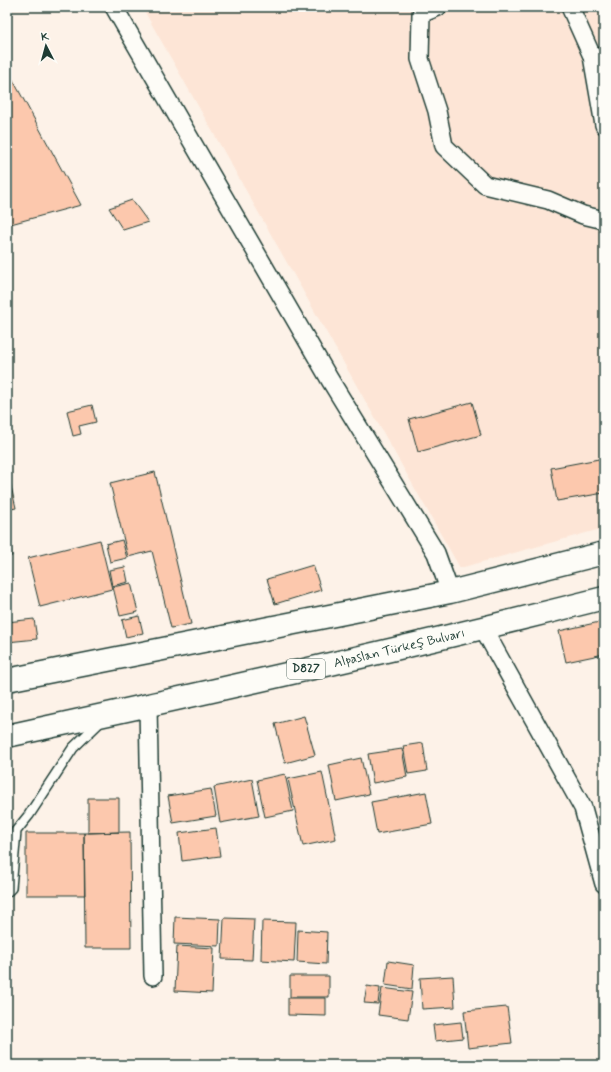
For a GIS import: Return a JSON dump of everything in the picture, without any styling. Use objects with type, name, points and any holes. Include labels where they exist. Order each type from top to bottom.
[{"type":"main road","points":[[7,680],[450,592],[604,553]]},
{"type":"main road","name":"Alpaslan Türkeş Bulvarı","points":[[7,736],[148,706],[483,628],[604,598]]},
{"type":"street","points":[[114,7],[330,380],[436,553],[450,592]]},
{"type":"street","points":[[438,7],[421,14],[420,59],[437,111],[444,146],[485,185],[548,200],[583,215],[604,220]]},
{"type":"street","points":[[570,7],[592,56],[604,125]]},
{"type":"street","points":[[483,628],[583,808],[604,884]]},
{"type":"street","points":[[148,706],[153,976]]},
{"type":"lane","points":[[8,887],[16,831],[73,748],[108,714]]},
{"type":"shaded area","points":[[142,7],[604,7],[604,528],[460,568]]},
{"type":"building","points":[[7,7],[12,15],[7,16]]},
{"type":"building","points":[[7,69],[81,205],[7,225]]},
{"type":"building","points":[[132,200],[148,222],[123,230],[109,208]]},
{"type":"building","points":[[472,402],[481,435],[418,452],[409,419]]},
{"type":"building","points":[[92,405],[96,422],[79,426],[81,434],[73,436],[67,411]]},
{"type":"building","points":[[604,458],[604,493],[557,501],[551,468]]},
{"type":"building","points":[[7,469],[16,508],[7,510]]},
{"type":"building","points":[[155,472],[191,624],[171,628],[152,551],[128,557],[110,483]]},
{"type":"building","points":[[100,540],[112,589],[40,607],[28,558]]},
{"type":"building","points":[[122,540],[127,558],[110,562],[106,544]]},
{"type":"building","points":[[10,546],[12,556],[7,557],[7,547]]},
{"type":"building","points":[[313,565],[321,590],[275,604],[267,579]]},
{"type":"building","points":[[125,567],[128,582],[112,586],[109,570]]},
{"type":"building","points":[[131,583],[138,612],[120,616],[113,587]]},
{"type":"building","points":[[139,616],[143,633],[126,637],[122,620]]},
{"type":"building","points":[[34,619],[37,639],[7,642],[7,622]]},
{"type":"building","points":[[604,621],[604,654],[566,662],[559,631]]},
{"type":"building","points":[[304,716],[315,755],[285,763],[275,724]]},
{"type":"building","points":[[423,743],[427,771],[408,774],[403,746]]},
{"type":"building","points":[[402,749],[407,777],[373,783],[368,754]]},
{"type":"building","points":[[361,758],[369,794],[336,801],[329,765]]},
{"type":"building","points":[[322,772],[336,839],[303,846],[288,779]]},
{"type":"building","points":[[285,774],[293,811],[265,817],[257,780]]},
{"type":"building","points":[[252,779],[259,816],[220,823],[214,787]]},
{"type":"building","points":[[211,789],[216,816],[173,823],[168,796]]},
{"type":"building","points":[[426,792],[432,824],[377,834],[371,802]]},
{"type":"building","points":[[88,798],[119,798],[119,832],[88,833]]},
{"type":"building","points":[[216,828],[220,856],[182,861],[179,833]]},
{"type":"building","points":[[130,832],[131,948],[85,948],[84,833]]},
{"type":"building","points":[[26,833],[84,833],[85,895],[26,895]]},
{"type":"building","points":[[175,917],[220,919],[219,946],[174,944]]},
{"type":"building","points":[[224,918],[254,919],[252,960],[222,959]]},
{"type":"building","points":[[262,921],[296,922],[294,962],[261,960]]},
{"type":"building","points":[[298,930],[327,932],[326,964],[297,962]]},
{"type":"building","points":[[177,946],[214,948],[212,993],[175,991]]},
{"type":"building","points":[[388,961],[414,965],[412,989],[385,985]]},
{"type":"building","points":[[290,976],[329,976],[329,997],[290,997]]},
{"type":"building","points":[[453,976],[455,1007],[422,1009],[420,978]]},
{"type":"building","points":[[367,986],[380,988],[378,1004],[364,1003]]},
{"type":"building","points":[[382,988],[412,992],[408,1019],[378,1015]]},
{"type":"building","points":[[288,998],[326,998],[326,1016],[288,1015]]},
{"type":"building","points":[[507,1007],[512,1043],[468,1048],[464,1011]]},
{"type":"building","points":[[461,1022],[463,1038],[435,1041],[433,1025]]}]
